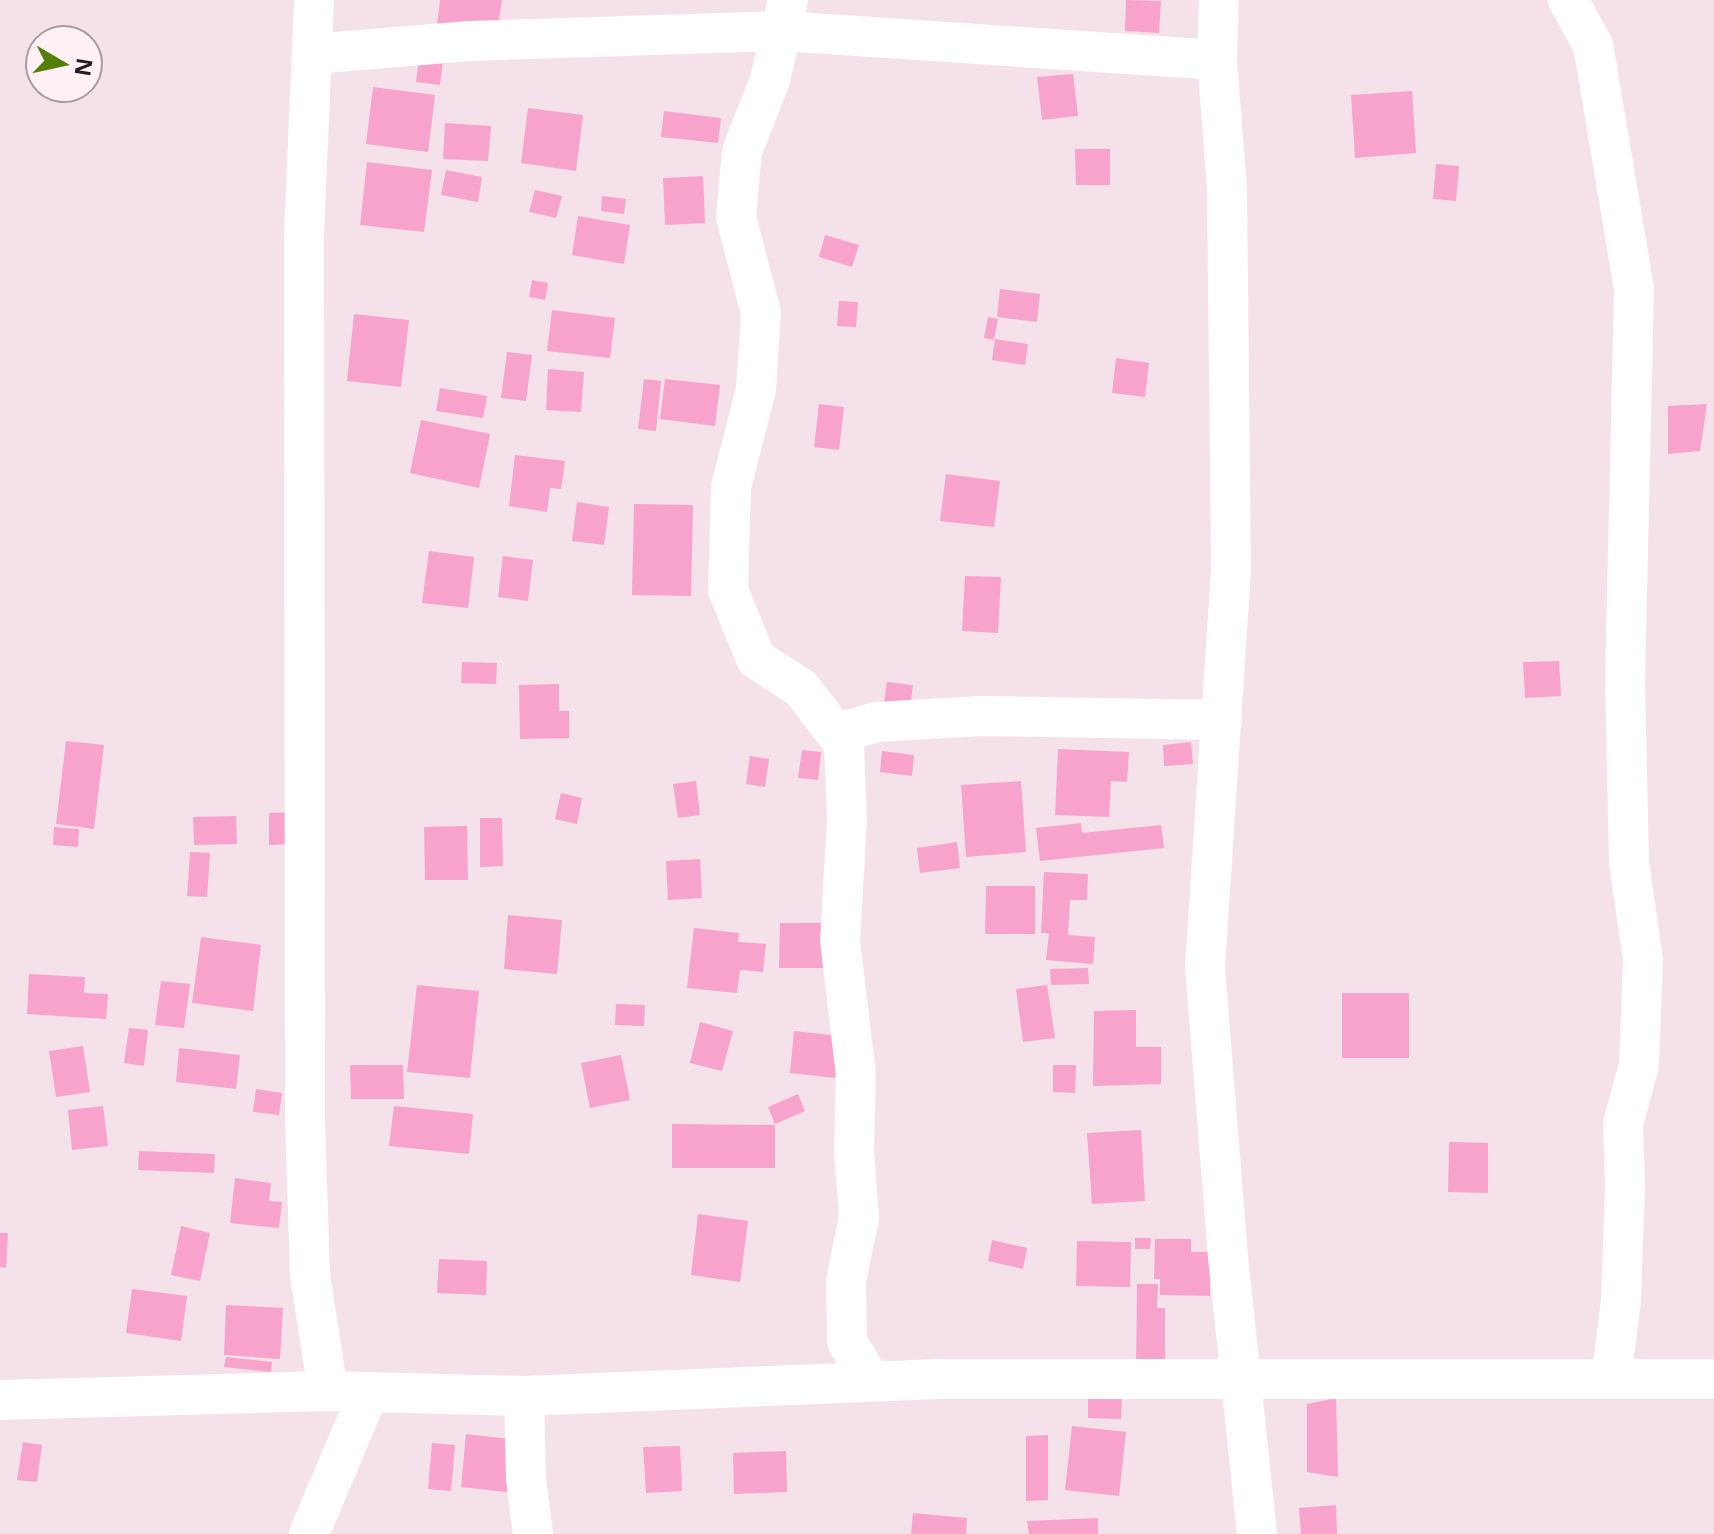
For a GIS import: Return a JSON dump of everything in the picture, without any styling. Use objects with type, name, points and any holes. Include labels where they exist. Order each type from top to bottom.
[{"type":"street","points":[[314,0],[304,236],[305,1118],[310,1275],[328,1391]]},
{"type":"street","points":[[1219,0],[1217,60],[1227,189],[1231,570],[1205,967],[1228,1257],[1257,1534]]},
{"type":"street","points":[[1568,0],[1593,45],[1634,289],[1625,681],[1629,862],[1643,960],[1639,1065],[1623,1124],[1625,1186],[1621,1301],[1611,1379]]},
{"type":"street","points":[[313,54],[785,15],[1217,60]]},
{"type":"street","points":[[785,15],[770,80],[742,151],[736,217],[761,313],[756,389],[731,487],[728,590],[756,659],[801,688],[844,744]]},
{"type":"street","points":[[870,1381],[847,1341],[846,1281],[859,1217],[854,1152],[856,1075],[840,941],[847,820],[846,731],[876,722],[981,716],[1222,720]]},
{"type":"street","points":[[0,1400],[328,1391],[524,1396],[939,1379],[1714,1379]]},
{"type":"street","points":[[309,1534],[369,1392]]},
{"type":"street","points":[[524,1396],[526,1479],[533,1534]]},
{"type":"building","points":[[440,0],[502,0],[497,33],[437,25]]},
{"type":"building","points":[[1126,0],[1161,1],[1159,33],[1125,31]]},
{"type":"building","points":[[419,58],[443,60],[440,85],[416,82]]},
{"type":"building","points":[[1073,74],[1078,116],[1042,120],[1037,77]]},
{"type":"building","points":[[373,87],[435,95],[428,152],[366,144]]},
{"type":"building","points":[[1412,91],[1416,153],[1355,158],[1351,95]]},
{"type":"building","points":[[528,108],[583,115],[576,171],[521,163]]},
{"type":"building","points":[[664,111],[721,118],[718,143],[661,137]]},
{"type":"building","points":[[445,123],[491,126],[488,161],[443,159]]},
{"type":"building","points":[[1075,149],[1110,149],[1110,185],[1076,185]]},
{"type":"building","points":[[367,162],[432,170],[424,232],[360,225]]},
{"type":"building","points":[[1436,164],[1459,166],[1456,201],[1433,199]]},
{"type":"building","points":[[446,170],[482,177],[478,202],[441,195]]},
{"type":"building","points":[[703,176],[705,223],[665,225],[663,178]]},
{"type":"building","points":[[535,190],[562,196],[556,218],[529,212]]},
{"type":"building","points":[[602,196],[626,199],[624,214],[601,211]]},
{"type":"building","points":[[578,216],[630,225],[624,264],[572,255]]},
{"type":"building","points":[[825,235],[859,245],[852,267],[819,257]]},
{"type":"building","points":[[532,280],[548,283],[545,300],[529,297]]},
{"type":"building","points":[[1000,289],[1040,294],[1037,322],[997,317]]},
{"type":"building","points":[[839,301],[858,302],[856,327],[837,326]]},
{"type":"building","points":[[552,310],[615,318],[610,358],[547,351]]},
{"type":"building","points":[[354,314],[409,320],[401,387],[347,381]]},
{"type":"building","points":[[988,317],[998,319],[994,340],[984,338]]},
{"type":"building","points":[[995,339],[1028,344],[1025,365],[992,360]]},
{"type":"building","points":[[507,352],[532,355],[526,401],[501,398]]},
{"type":"building","points":[[1116,358],[1149,363],[1145,397],[1112,393]]},
{"type":"building","points":[[548,369],[584,372],[581,412],[546,410]]},
{"type":"building","points":[[644,379],[661,381],[656,431],[638,429]]},
{"type":"building","points":[[665,379],[720,385],[715,426],[660,419]]},
{"type":"building","points":[[440,388],[487,396],[483,418],[436,411]]},
{"type":"building","points":[[819,404],[844,407],[839,450],[814,447]]},
{"type":"building","points":[[1707,404],[1700,451],[1668,454],[1668,406]]},
{"type":"building","points":[[421,420],[490,434],[479,488],[410,473]]},
{"type":"building","points":[[515,455],[565,461],[561,489],[550,488],[547,512],[509,506]]},
{"type":"building","points":[[946,474],[1000,481],[994,527],[940,521]]},
{"type":"building","points":[[577,502],[609,507],[604,545],[572,541]]},
{"type":"building","points":[[634,504],[693,505],[691,596],[632,595]]},
{"type":"building","points":[[429,551],[474,557],[468,608],[422,603]]},
{"type":"building","points":[[503,556],[533,560],[528,601],[498,597]]},
{"type":"building","points":[[965,576],[1001,577],[998,633],[962,631]]},
{"type":"building","points":[[1559,661],[1561,696],[1525,698],[1523,662]]},
{"type":"building","points":[[462,662],[497,663],[496,684],[461,683]]},
{"type":"building","points":[[887,682],[913,685],[909,714],[883,710]]},
{"type":"building","points":[[559,684],[559,711],[569,711],[569,738],[520,739],[519,685]]},
{"type":"building","points":[[66,741],[104,745],[94,829],[56,824]]},
{"type":"building","points":[[1191,742],[1193,764],[1164,766],[1163,745]]},
{"type":"building","points":[[1058,749],[1129,752],[1127,782],[1111,781],[1109,817],[1055,815]]},
{"type":"building","points":[[802,750],[821,752],[818,780],[798,778]]},
{"type":"building","points":[[882,751],[914,755],[912,776],[880,772]]},
{"type":"building","points":[[750,756],[769,759],[765,787],[746,784]]},
{"type":"building","points":[[696,781],[700,815],[678,818],[673,784]]},
{"type":"building","points":[[1021,781],[1026,852],[966,857],[961,785]]},
{"type":"building","points":[[561,793],[582,798],[577,824],[555,819]]},
{"type":"building","points":[[297,812],[298,844],[269,845],[269,813]]},
{"type":"building","points":[[236,816],[237,844],[194,845],[193,817]]},
{"type":"building","points":[[480,818],[502,818],[503,866],[480,867]]},
{"type":"building","points":[[1081,823],[1082,833],[1161,825],[1164,848],[1040,861],[1036,828]]},
{"type":"building","points":[[467,826],[468,880],[425,880],[424,827]]},
{"type":"building","points":[[54,827],[79,829],[78,847],[53,845]]},
{"type":"building","points":[[957,842],[960,868],[920,873],[917,848]]},
{"type":"building","points":[[190,852],[210,853],[207,897],[187,896]]},
{"type":"building","points":[[700,859],[702,898],[668,900],[666,861]]},
{"type":"building","points":[[1044,872],[1088,874],[1087,900],[1070,900],[1068,935],[1095,937],[1093,964],[1046,960],[1049,933],[1041,933]]},
{"type":"building","points":[[986,886],[1035,886],[1035,934],[985,934]]},
{"type":"building","points":[[508,915],[562,920],[557,974],[504,969]]},
{"type":"building","points":[[780,923],[829,923],[830,968],[779,968]]},
{"type":"building","points":[[694,928],[739,933],[738,942],[766,944],[763,972],[740,970],[737,993],[687,988]]},
{"type":"building","points":[[201,937],[261,945],[253,1011],[192,1003]]},
{"type":"building","points":[[1088,968],[1089,984],[1051,985],[1050,969]]},
{"type":"building","points":[[29,974],[85,977],[84,993],[108,994],[106,1019],[27,1014]]},
{"type":"building","points":[[161,981],[190,984],[184,1028],[155,1025]]},
{"type":"building","points":[[417,985],[479,991],[470,1078],[407,1072]]},
{"type":"building","points":[[1047,985],[1055,1038],[1023,1042],[1016,989]]},
{"type":"building","points":[[1342,993],[1409,993],[1409,1058],[1342,1058]]},
{"type":"building","points":[[616,1004],[645,1005],[644,1026],[615,1025]]},
{"type":"building","points":[[1136,1010],[1136,1047],[1161,1047],[1161,1084],[1093,1086],[1094,1011]]},
{"type":"building","points":[[700,1022],[733,1031],[722,1071],[690,1063]]},
{"type":"building","points":[[129,1028],[148,1030],[144,1066],[124,1063]]},
{"type":"building","points":[[794,1031],[840,1036],[835,1078],[790,1073]]},
{"type":"building","points":[[83,1046],[90,1092],[56,1097],[49,1051]]},
{"type":"building","points":[[179,1048],[240,1055],[236,1089],[176,1082]]},
{"type":"building","points":[[621,1055],[630,1100],[590,1108],[581,1063]]},
{"type":"building","points":[[350,1065],[403,1065],[404,1099],[351,1099]]},
{"type":"building","points":[[1053,1065],[1076,1065],[1075,1093],[1053,1092]]},
{"type":"building","points":[[256,1089],[282,1093],[279,1115],[253,1112]]},
{"type":"building","points":[[798,1094],[805,1111],[775,1124],[768,1107]]},
{"type":"building","points":[[103,1106],[108,1146],[72,1150],[68,1110]]},
{"type":"building","points":[[394,1106],[473,1114],[469,1154],[389,1146]]},
{"type":"building","points":[[672,1124],[775,1125],[775,1168],[672,1168]]},
{"type":"building","points":[[1141,1130],[1145,1201],[1092,1204],[1087,1133]]},
{"type":"building","points":[[1449,1142],[1488,1143],[1488,1193],[1448,1192]]},
{"type":"building","points":[[139,1151],[215,1154],[214,1173],[138,1170]]},
{"type":"building","points":[[235,1178],[271,1183],[269,1201],[282,1202],[279,1228],[230,1223]]},
{"type":"building","points":[[698,1214],[748,1221],[740,1282],[691,1275]]},
{"type":"building","points":[[181,1226],[210,1233],[200,1281],[171,1275]]},
{"type":"building","points":[[0,1233],[8,1233],[6,1268],[0,1267]]},
{"type":"building","points":[[1135,1238],[1151,1238],[1150,1249],[1135,1249]]},
{"type":"building","points":[[1155,1239],[1191,1239],[1191,1252],[1210,1252],[1210,1296],[1160,1295],[1160,1279],[1154,1279]]},
{"type":"building","points":[[992,1240],[1027,1248],[1023,1269],[988,1261]]},
{"type":"building","points":[[1077,1241],[1131,1242],[1130,1287],[1076,1286]]},
{"type":"building","points":[[439,1259],[487,1261],[486,1295],[437,1293]]},
{"type":"building","points":[[1137,1284],[1158,1284],[1157,1308],[1165,1308],[1165,1370],[1136,1368]]},
{"type":"building","points":[[132,1289],[187,1296],[181,1341],[126,1333]]},
{"type":"building","points":[[226,1305],[283,1308],[280,1359],[224,1355]]},
{"type":"building","points":[[226,1357],[272,1362],[271,1372],[224,1367]]},
{"type":"building","points":[[1088,1396],[1122,1397],[1121,1419],[1088,1418]]},
{"type":"building","points":[[1336,1398],[1338,1477],[1307,1472],[1307,1404]]},
{"type":"building","points":[[1072,1426],[1126,1432],[1119,1496],[1065,1490]]},
{"type":"building","points":[[466,1434],[529,1441],[523,1494],[461,1487]]},
{"type":"building","points":[[1048,1435],[1048,1500],[1026,1501],[1026,1436]]},
{"type":"building","points":[[23,1442],[42,1445],[37,1482],[17,1480]]},
{"type":"building","points":[[432,1443],[455,1445],[451,1491],[428,1489]]},
{"type":"building","points":[[680,1446],[682,1491],[646,1493],[643,1447]]},
{"type":"building","points":[[786,1451],[787,1492],[734,1494],[733,1453]]},
{"type":"building","points":[[1336,1505],[1337,1534],[1301,1534],[1299,1508]]},
{"type":"building","points":[[913,1513],[967,1518],[966,1534],[911,1534]]},
{"type":"building","points":[[1098,1518],[1098,1534],[1029,1534],[1027,1521]]}]
